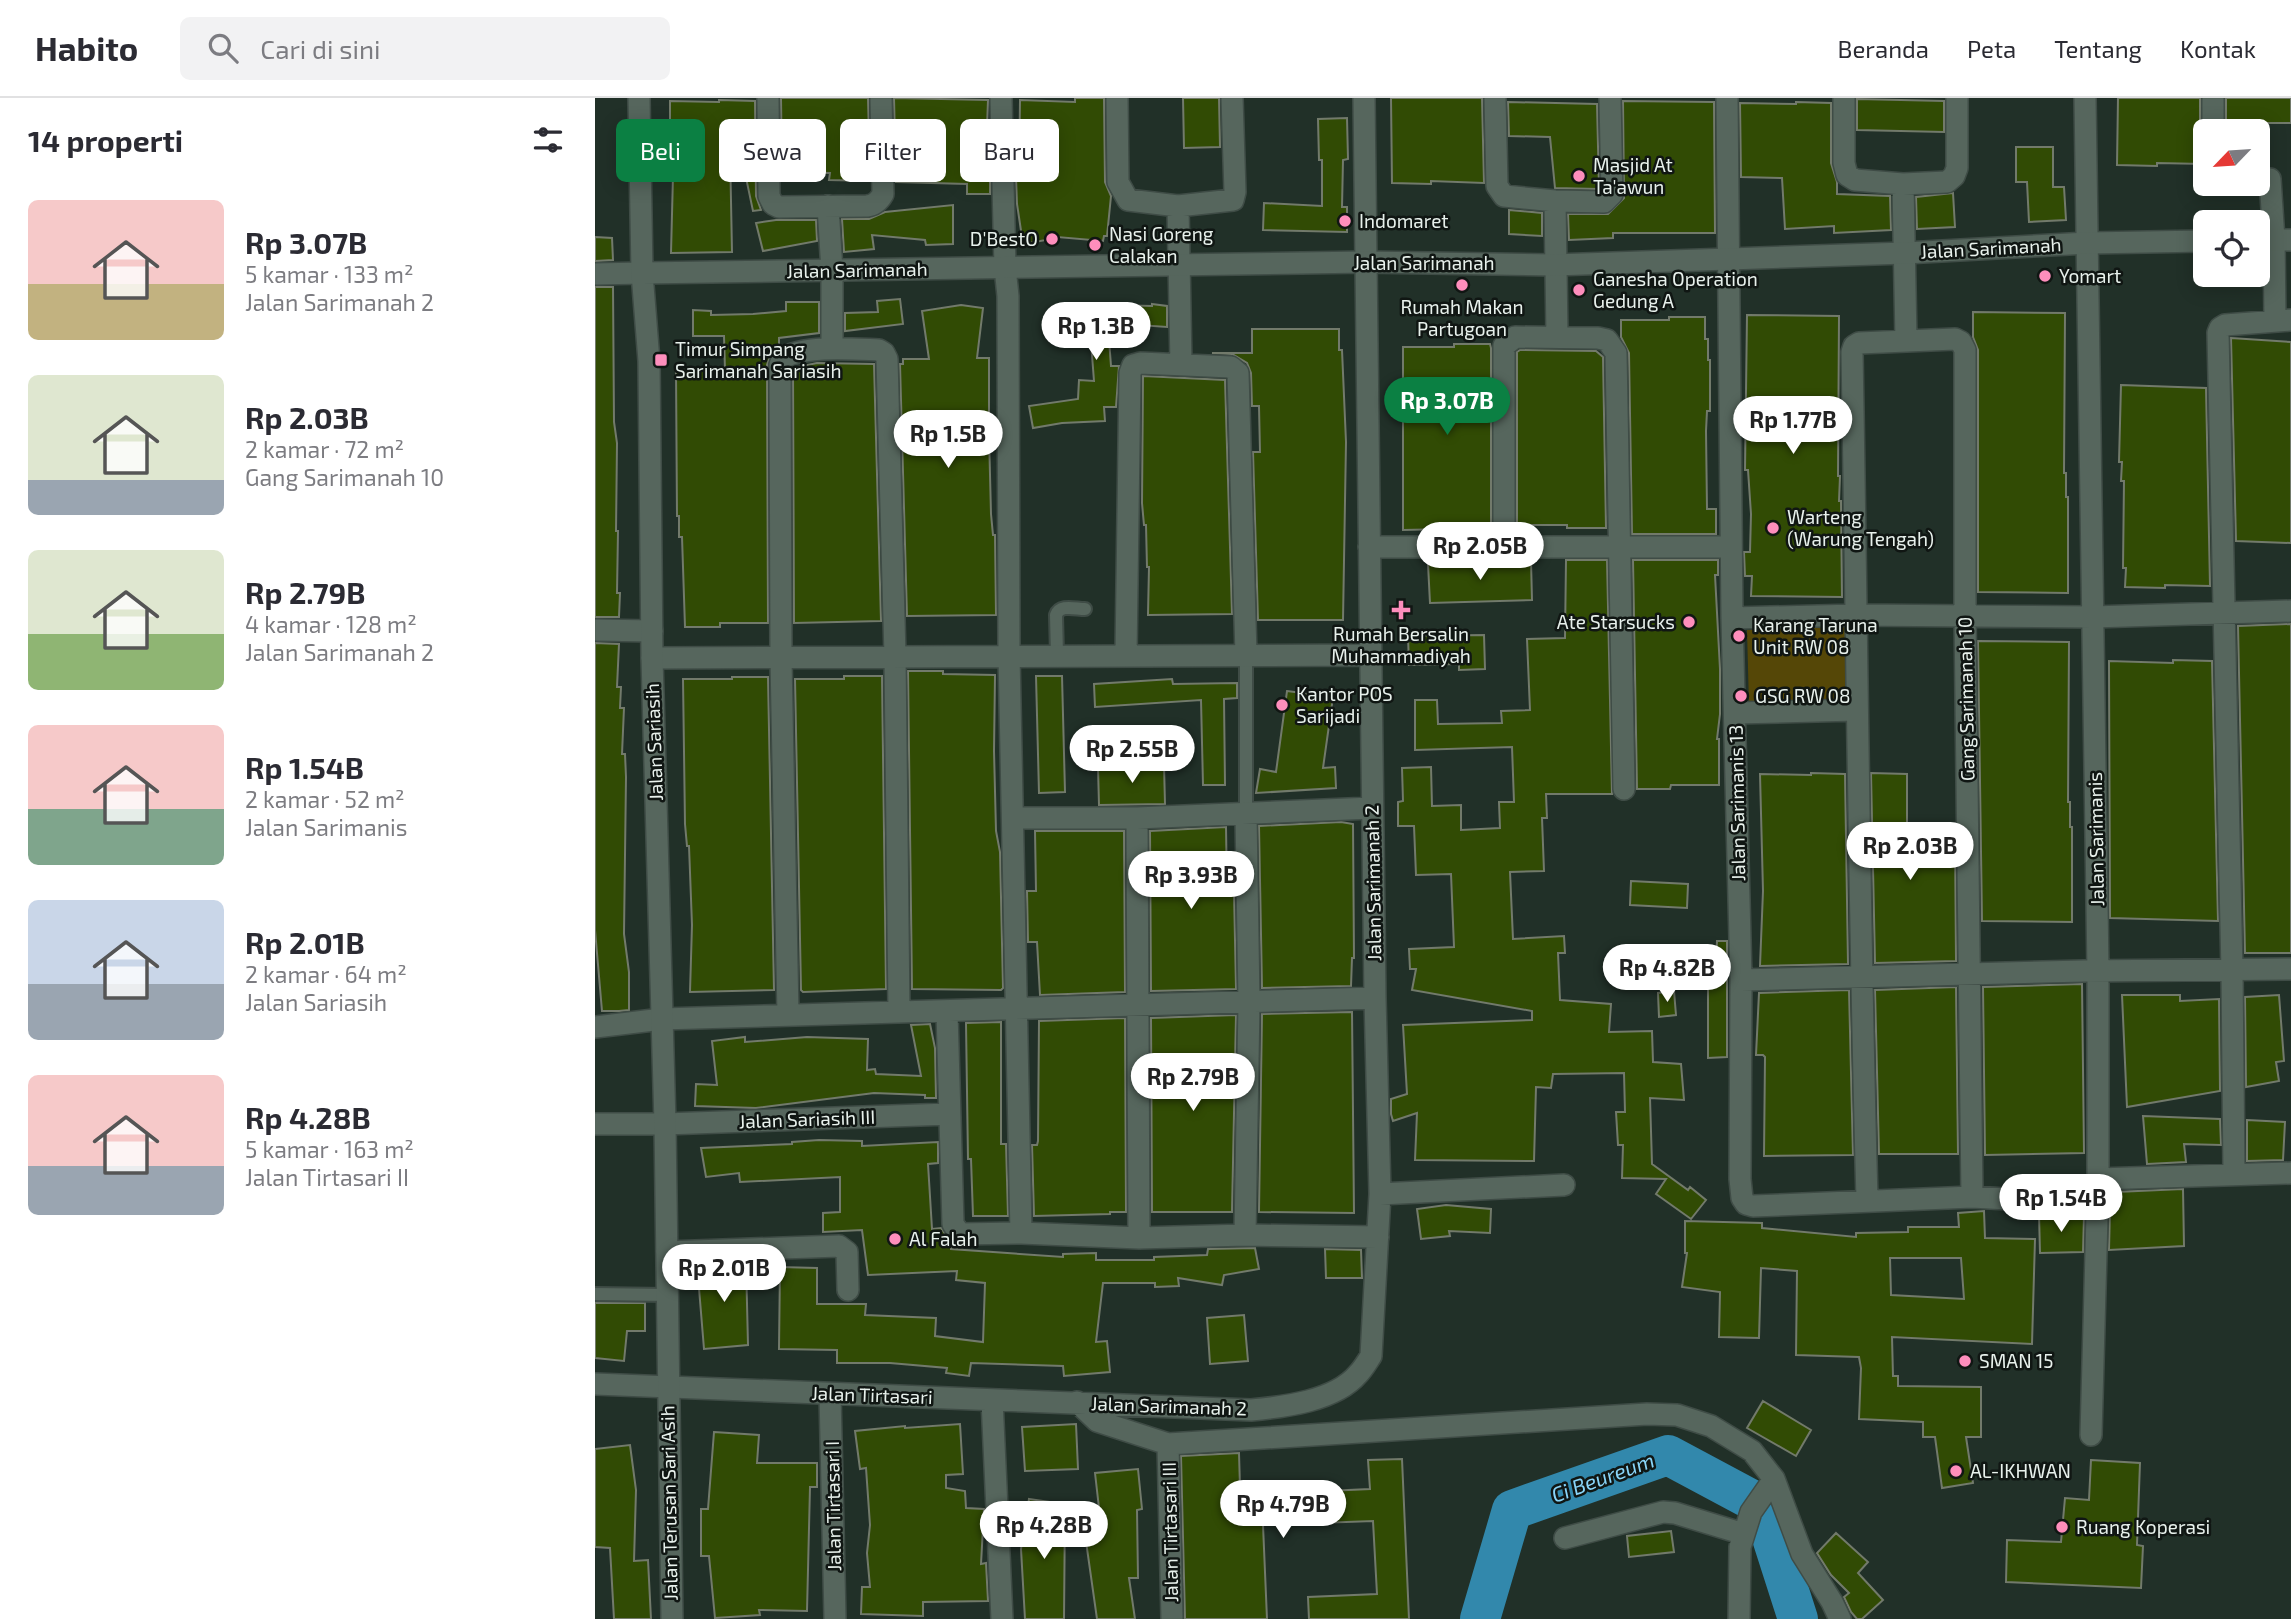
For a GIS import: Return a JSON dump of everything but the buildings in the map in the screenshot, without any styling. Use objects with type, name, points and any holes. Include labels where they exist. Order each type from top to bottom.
[{"type":"street","name":"Jalan Sariasih","points":[[639,98],[642,273],[649,361],[652,658],[665,1124],[667,1387]]},
{"type":"street","points":[[768,98],[769,196],[773,204],[779,207],[873,205],[883,194],[881,98]]},
{"type":"street","points":[[1001,98],[1008,296],[1009,655],[1021,1233]]},
{"type":"street","points":[[1117,98],[1118,181],[1121,192],[1128,200],[1178,206],[1233,200],[1232,98]]},
{"type":"street","name":"Jalan Sarimanah 2","points":[[1077,1402],[1251,1410],[1290,1406],[1344,1386],[1358,1375],[1371,1356],[1380,1194],[1372,808],[1364,98]]},
{"type":"street","points":[[1495,98],[1499,190],[1508,198],[1604,202],[1612,194],[1610,98]]},
{"type":"street","name":"Jalan Sarimanis 13","points":[[1727,98],[1732,618],[1741,980],[1740,1179],[1743,1201],[1753,1206],[1867,1199]]},
{"type":"street","points":[[1844,98],[1844,163],[1847,174],[1855,180],[1903,184],[1947,182],[1954,176],[1957,168],[1957,98]]},
{"type":"street","name":"Jalan Sarimanis","points":[[2085,98],[2098,971],[2098,1179],[2091,1435]]},
{"type":"street","points":[[2213,98],[2213,119]]},
{"type":"street","points":[[2234,1174],[2219,330],[2225,325],[2283,320],[2274,240],[2273,179]]},
{"type":"street","points":[[1903,184],[1906,340]]},
{"type":"street","points":[[1555,201],[1557,336]]},
{"type":"street","points":[[828,206],[832,271],[832,349]]},
{"type":"street","points":[[1178,206],[1181,365]]},
{"type":"street","name":"Jalan Sarimanah","points":[[595,274],[1365,262],[1554,265],[1905,253],[2088,243],[2193,241]]},
{"type":"street","points":[[1504,546],[1504,346],[1515,337],[1557,336],[1607,341],[1616,353],[1624,789]]},
{"type":"street","name":"Gang Sarimanah 10","points":[[1857,615],[1852,348],[1860,343],[1955,339],[1961,342],[1965,350],[1965,616],[1972,1197]]},
{"type":"street","points":[[788,1015],[781,660],[780,365],[783,358],[790,355],[832,349],[879,350],[887,359],[895,656],[899,1012]]},
{"type":"street","points":[[1126,655],[1130,373],[1136,364],[1231,367],[1238,373],[1246,655]]},
{"type":"street","points":[[1369,547],[1731,547]]},
{"type":"street","points":[[1732,618],[1857,615],[2093,617],[2291,611]]},
{"type":"street","points":[[1857,615],[1856,710],[1867,1199],[1972,1197],[2097,1204]]},
{"type":"street","points":[[595,630],[652,631]]},
{"type":"street","points":[[652,658],[781,660],[1009,655],[1370,655]]},
{"type":"street","points":[[1735,713],[1856,710]]},
{"type":"street","points":[[1013,818],[1137,818],[1372,808]]},
{"type":"street","points":[[1245,1235],[1249,1003],[1247,814]]},
{"type":"street","points":[[1137,818],[1139,1238]]},
{"type":"street","points":[[1741,980],[2291,969]]},
{"type":"street","points":[[595,1027],[662,1019],[1375,998]]},
{"type":"street","points":[[947,1012],[954,1228],[965,1235],[1021,1233],[1139,1238],[1245,1235],[1378,1237]]},
{"type":"street","name":"Jalan Sariasih III","points":[[595,1124],[949,1114]]},
{"type":"street","points":[[2098,1179],[2291,1173]]},
{"type":"street","points":[[1380,1194],[1564,1185]]},
{"type":"street","points":[[667,1252],[839,1246],[847,1252],[848,1290]]},
{"type":"street","name":"Jalan Tirtasari","points":[[595,1384],[1077,1402]]},
{"type":"street","name":"Jalan Terusan Sari Asih","points":[[667,1387],[672,1619]]},
{"type":"street","name":"Jalan Tirtasari I","points":[[830,1394],[835,1619]]},
{"type":"street","points":[[992,1400],[1002,1619]]},
{"type":"street","points":[[1077,1402],[1097,1421],[1168,1444],[1647,1414],[1677,1415],[1711,1426],[1752,1451],[1774,1479],[1802,1554],[1840,1619]]},
{"type":"street","name":"Jalan Tirtasari III","points":[[1168,1444],[1172,1619]]},
{"type":"street","points":[[1739,1619],[1740,1547],[1757,1505],[1774,1479]]},
{"type":"street","points":[[1565,1538],[1663,1512],[1686,1516],[1744,1534]]},
{"type":"lane","points":[[1057,655],[1058,610],[1086,609]]},
{"type":"lane","points":[[1246,655],[1247,814]]},
{"type":"lane","points":[[595,1294],[667,1294]]},
{"type":"shaded area","points":[[1847,626],[1850,701],[1749,705],[1747,630]]},
{"type":"waterway","name":"Ci Beureum","points":[[1480,1619],[1512,1510],[1668,1455],[1754,1501],[1765,1516],[1798,1619]]},
{"type":"place","name":"Masjid At Ta'awun","points":[[1579,176]]},
{"type":"place","name":"Indomaret","points":[[1345,221]]},
{"type":"place","name":"D'BestO","points":[[1052,239]]},
{"type":"place","name":"Nasi Goreng Calakan","points":[[1095,245]]},
{"type":"place","name":"Yomart","points":[[2045,276]]},
{"type":"place","name":"Rumah Makan Partugoan","points":[[1462,285]]},
{"type":"place","name":"Ganesha Operation Gedung A","points":[[1579,290]]},
{"type":"place","name":"Timur Simpang Sarimanah Sariasih","points":[[661,360]]},
{"type":"place","name":"Warteng (Warung Tengah)","points":[[1773,528]]},
{"type":"place","name":"Rumah Bersalin Muhammadiyah","points":[[1401,610]]},
{"type":"place","name":"Ate Starsucks","points":[[1689,622]]},
{"type":"place","name":"Karang Taruna Unit RW 08","points":[[1739,636]]},
{"type":"place","name":"GSG RW 08","points":[[1741,696]]},
{"type":"place","name":"Kantor POS Sarijadi","points":[[1282,705]]},
{"type":"place","name":"Al Falah","points":[[895,1239]]},
{"type":"place","name":"SMAN 15","points":[[1965,1361]]},
{"type":"place","name":"AL-IKHWAN","points":[[1956,1471]]},
{"type":"place","name":"Ruang Koperasi","points":[[2062,1527]]}]
